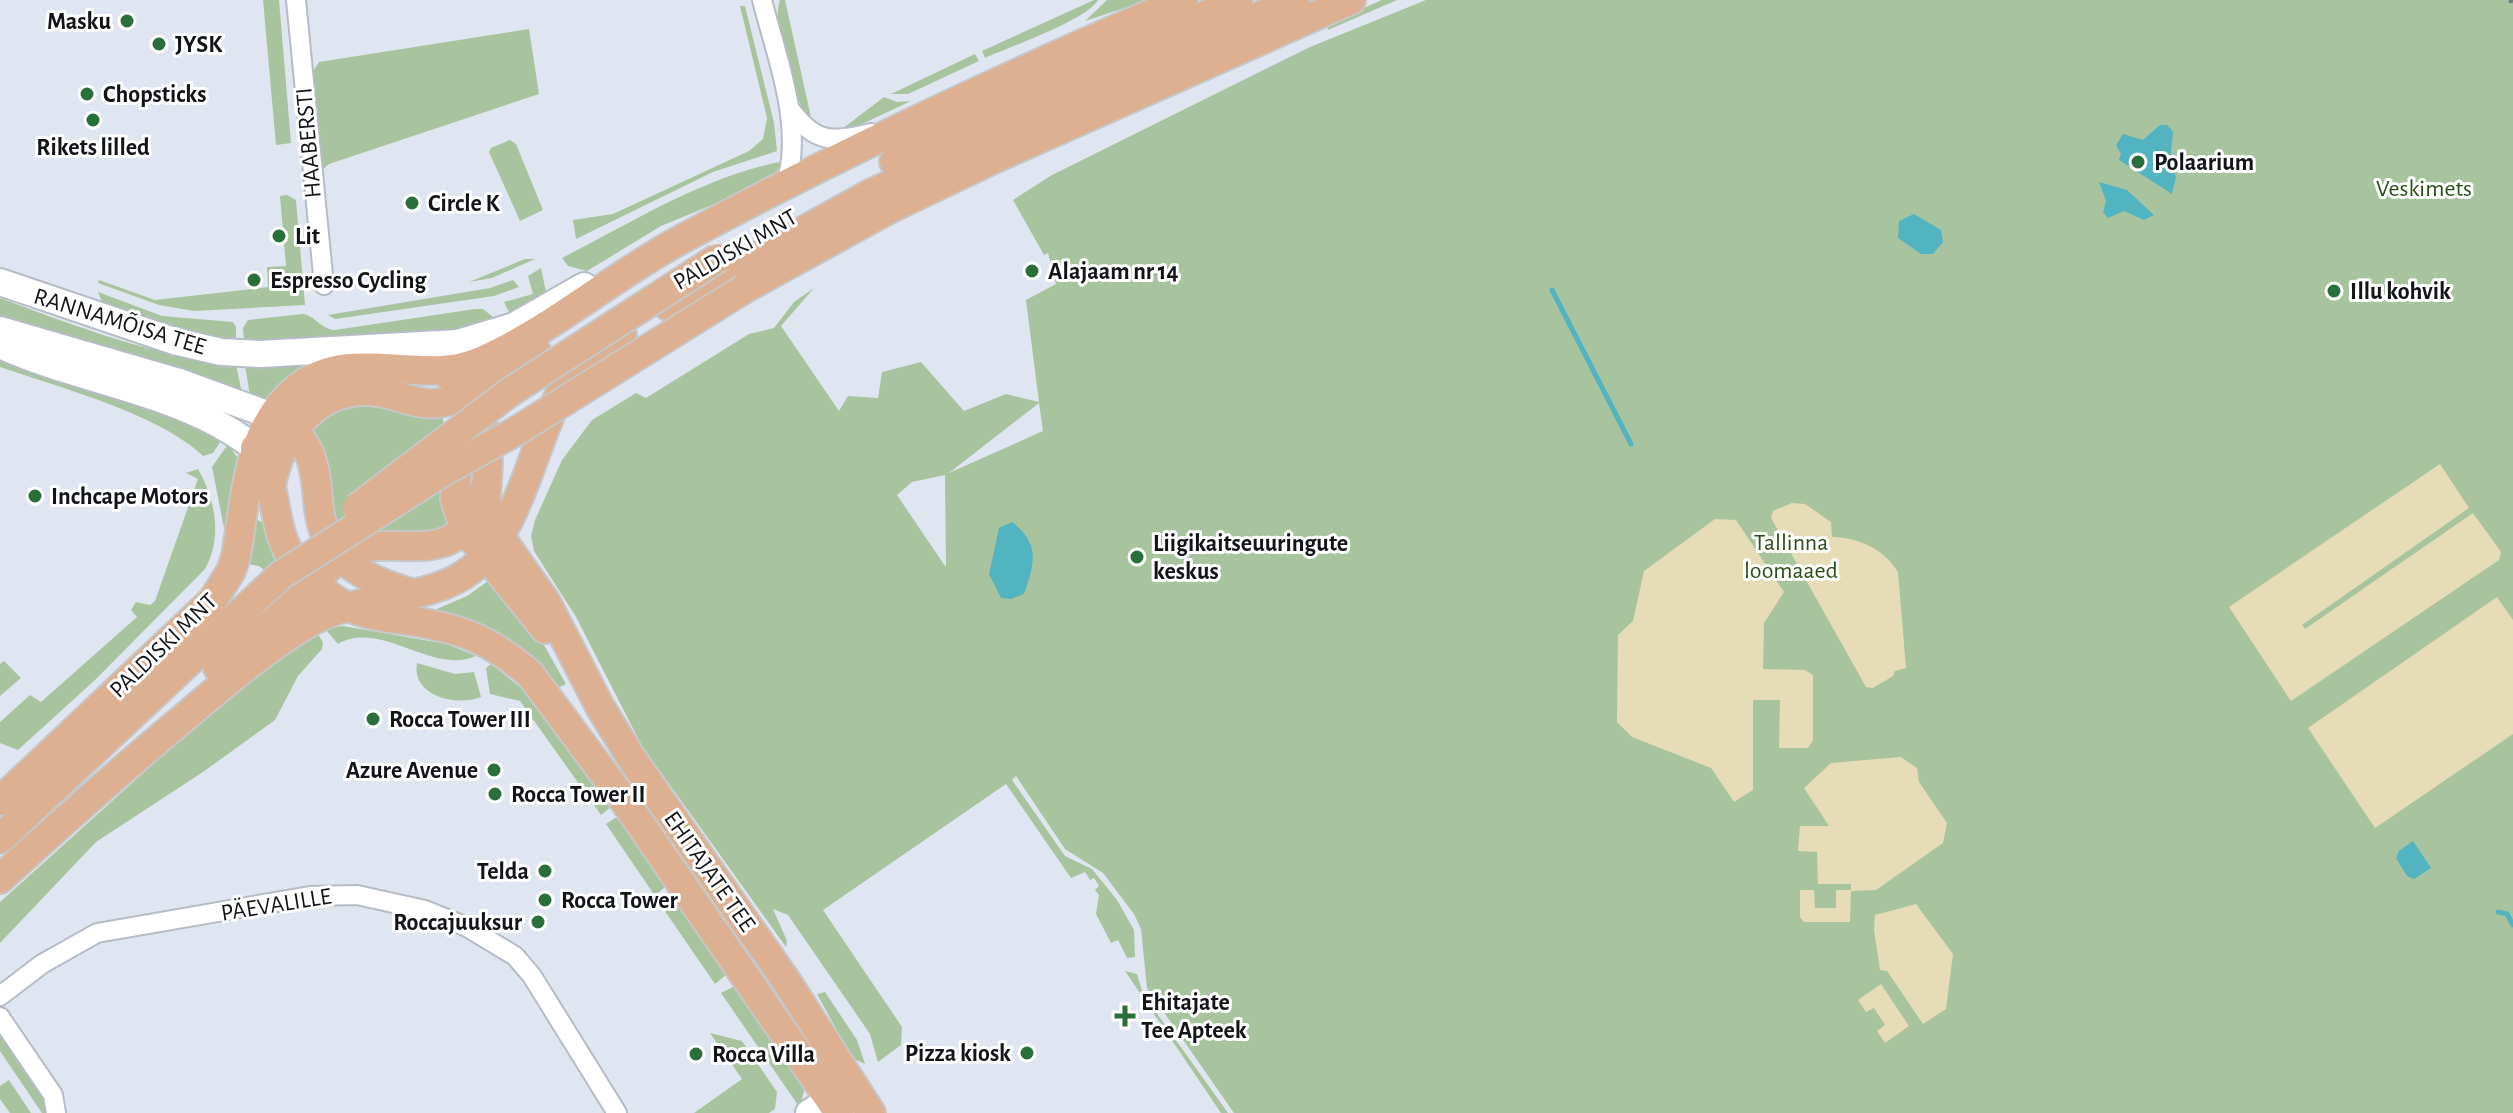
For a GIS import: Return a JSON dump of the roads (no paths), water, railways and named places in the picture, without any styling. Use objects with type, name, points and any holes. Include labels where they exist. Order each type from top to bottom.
[{"type":"main road","name":"PALDISKI MNT","points":[[0,801],[213,600],[231,571],[236,556],[255,448],[282,422],[298,387],[318,375],[344,367],[369,365],[406,372],[474,364],[514,346],[642,262],[898,127],[1183,0]]},
{"type":"main road","name":"PALDISKI MNT","points":[[0,839],[157,689],[378,489],[510,392],[718,258],[864,177],[1238,0]]},
{"type":"main road","name":"PALDISKI MNT","points":[[497,544],[562,390],[592,356],[628,330],[715,277],[870,194],[1295,0]]},
{"type":"main road","name":"PALDISKI MNT","points":[[281,575],[441,473],[518,430],[744,289],[891,208],[1351,0]]},
{"type":"main road","points":[[282,422],[319,404],[355,392],[454,398],[483,387],[577,317],[678,254],[726,216]]},
{"type":"main road","name":"RANNAMÕISA TEE","points":[[0,282],[121,326],[221,352],[260,354],[458,343],[514,326],[667,235],[726,216]]},
{"type":"main road","points":[[0,330],[179,382],[282,422],[312,455],[320,525],[326,540],[340,558],[365,578],[409,593]]},
{"type":"main road","points":[[0,345],[174,406],[231,431],[255,448],[272,481]]},
{"type":"main road","points":[[385,346],[410,352],[443,370],[454,398],[486,435],[487,514],[497,544]]},
{"type":"main road","points":[[406,372],[454,398]]},
{"type":"main road","points":[[454,398],[453,420],[459,441],[455,499],[464,528],[497,544]]},
{"type":"main road","points":[[282,422],[272,481],[277,528],[296,564],[314,583],[345,607]]},
{"type":"main road","points":[[131,762],[169,711],[340,558],[364,547],[426,547],[464,528],[482,496],[487,478]]},
{"type":"main road","points":[[0,879],[131,762],[238,673],[313,620],[345,607],[430,589],[462,576],[497,544]]},
{"type":"main road","name":"EHITAJATE TEE","points":[[497,544],[546,602],[632,759],[847,1107]]},
{"type":"main road","name":"EHITAJATE TEE","points":[[345,607],[368,616],[458,631],[512,659],[530,674],[847,1107]]},
{"type":"street","name":"HAABERSTI","points":[[296,0],[324,285]]},
{"type":"street","points":[[762,0],[788,107],[794,151],[785,187]]},
{"type":"street","points":[[788,107],[803,127],[817,137],[829,139],[898,127]]},
{"type":"street","name":"PÄEVALILLE","points":[[0,996],[42,964],[97,933],[310,896],[357,895],[425,910],[467,927],[515,956],[532,976],[617,1113]]},
{"type":"street","points":[[0,1017],[53,1095],[56,1113]]},
{"type":"water","points":[[2160,125],[2167,125],[2173,132],[2170,162],[2176,177],[2172,194],[2119,160],[2121,154],[2116,145],[2123,134],[2143,140]]},
{"type":"water","points":[[2099,182],[2127,190],[2154,215],[2144,220],[2124,211],[2108,218],[2103,212],[2106,201]]},
{"type":"water","points":[[1914,214],[1941,230],[1943,242],[1933,254],[1921,254],[1898,238],[1899,221]]},
{"type":"water","points":[[1012,522],[1027,538],[1033,554],[1024,594],[1011,599],[1001,598],[989,574],[999,528]]},
{"type":"water","points":[[2413,841],[2431,868],[2414,879],[2407,876],[2396,858],[2399,851]]},
{"type":"waterway","points":[[1552,290],[1631,444]]},
{"type":"waterway","points":[[2498,912],[2507,914],[2513,925]]},
{"type":"railway","points":[[2509,0],[2513,1]]},
{"type":"place","name":"Masku","points":[[127,21]]},
{"type":"place","name":"JYSK","points":[[159,44]]},
{"type":"place","name":"Chopsticks","points":[[87,94]]},
{"type":"place","name":"Rikets lilled","points":[[93,120]]},
{"type":"place","name":"Polaarium","points":[[2138,162]]},
{"type":"place","name":"Circle K","points":[[412,203]]},
{"type":"place","name":"Lit","points":[[279,236]]},
{"type":"place","name":"Alajaam nr 14","points":[[1032,271]]},
{"type":"place","name":"Espresso Cycling","points":[[254,280]]},
{"type":"place","name":"Illu kohvik","points":[[2334,291]]},
{"type":"place","name":"Inchcape Motors","points":[[35,496]]},
{"type":"place","name":"Liigikaitseuuringute keskus","points":[[1137,557]]},
{"type":"place","name":"Rocca Tower III","points":[[373,719]]},
{"type":"place","name":"Azure Avenue","points":[[494,770]]},
{"type":"place","name":"Rocca Tower II","points":[[495,794]]},
{"type":"place","name":"Telda","points":[[545,871]]},
{"type":"place","name":"Rocca Tower","points":[[545,900]]},
{"type":"place","name":"Roccajuuksur","points":[[538,922]]},
{"type":"place","name":"Ehitajate Tee Apteek","points":[[1125,1016]]},
{"type":"place","name":"Pizza kiosk","points":[[1027,1053]]},
{"type":"place","name":"Rocca Villa","points":[[696,1054]]},
{"type":"park label","name":"Veskimets","points":[[2424,188]]},
{"type":"park label","name":"Tallinna loomaaed","points":[[1791,556]]}]
